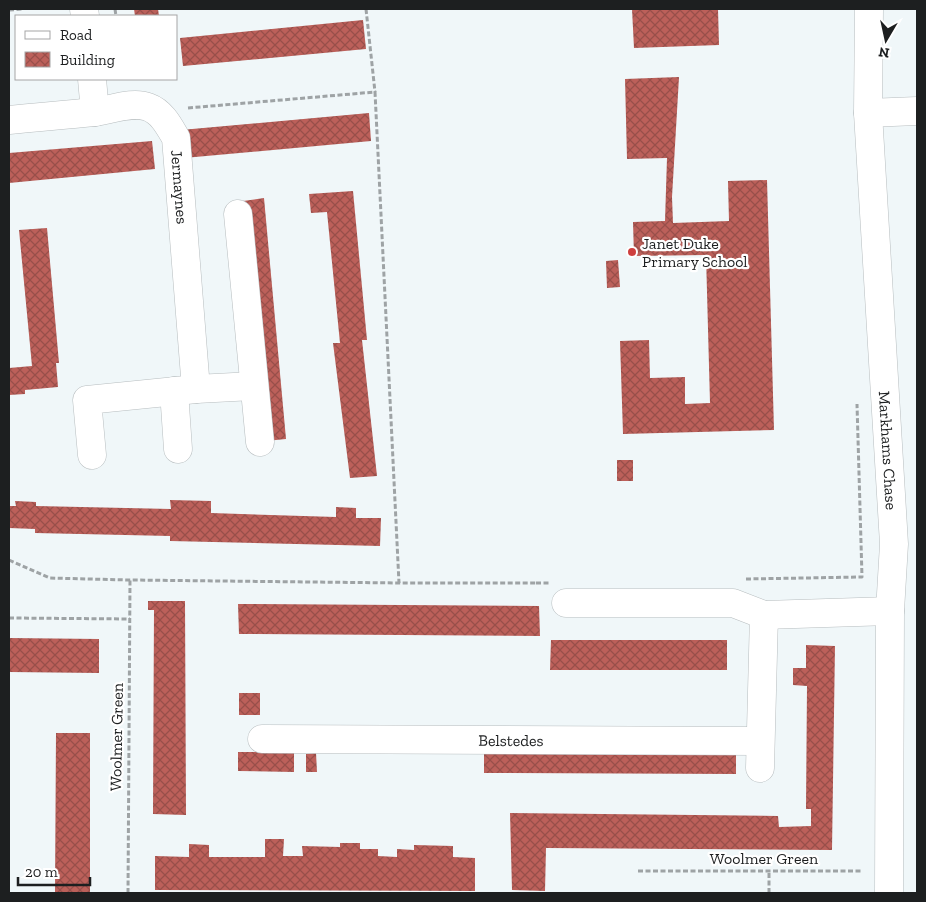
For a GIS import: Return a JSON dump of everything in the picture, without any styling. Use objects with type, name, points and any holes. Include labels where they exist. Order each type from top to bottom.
[{"type":"street","name":"Markhams Chase","points":[[869,9],[868,113],[906,545],[890,611],[889,882]]},
{"type":"street","points":[[92,80],[95,112]]},
{"type":"street","points":[[9,120],[95,112],[139,105],[155,111]]},
{"type":"street","name":"Jermaynes","points":[[155,111],[160,114],[176,138],[185,390],[178,449]]},
{"type":"street","points":[[868,113],[917,111]]},
{"type":"street","points":[[238,214],[253,386],[260,442]]},
{"type":"street","points":[[92,455],[87,400],[185,390],[253,386]]},
{"type":"street","points":[[561,593],[733,603],[764,615],[890,611]]},
{"type":"street","points":[[760,768],[764,615]]},
{"type":"street","name":"Belstedes","points":[[262,739],[760,741]]},
{"type":"path","points":[[9,10],[23,9]]},
{"type":"path","points":[[366,9],[375,92],[399,584]]},
{"type":"path","points":[[155,111],[375,92]]},
{"type":"path","points":[[744,579],[862,577],[857,400]]},
{"type":"path","points":[[9,560],[50,578],[399,584],[548,583],[561,593]]},
{"type":"path","name":"Woolmer Green","points":[[128,893],[130,580]]},
{"type":"path","points":[[536,583],[561,593]]},
{"type":"path","points":[[9,618],[130,619]]},
{"type":"path","name":"Woolmer Green","points":[[638,871],[769,871],[889,882]]},
{"type":"path","points":[[769,871],[769,893]]},
{"type":"building","points":[[134,9],[158,9],[159,15],[135,15]]},
{"type":"building","points":[[632,9],[718,9],[719,45],[634,48]]},
{"type":"building","points":[[363,20],[366,49],[183,66],[180,38]]},
{"type":"building","points":[[679,77],[672,197],[673,223],[729,221],[728,181],[767,180],[774,430],[623,434],[620,341],[649,340],[650,378],[685,377],[685,404],[710,403],[706,255],[634,256],[633,222],[665,221],[667,158],[627,159],[625,79]]},
{"type":"building","points":[[369,113],[371,141],[184,158],[181,130]]},
{"type":"building","points":[[152,141],[155,169],[9,183],[9,153]]},
{"type":"building","points":[[353,191],[367,340],[362,340],[377,476],[350,478],[333,343],[340,343],[327,212],[311,213],[309,194]]},
{"type":"building","points":[[264,198],[286,439],[266,441],[243,201]]},
{"type":"building","points":[[47,228],[59,363],[56,363],[58,387],[25,390],[25,394],[9,395],[9,368],[32,366],[19,230]]},
{"type":"building","points":[[618,260],[620,287],[607,288],[606,261]]},
{"type":"building","points":[[617,460],[633,460],[633,481],[617,481]]},
{"type":"building","points":[[170,500],[211,501],[211,513],[336,517],[336,507],[356,508],[356,518],[381,518],[380,546],[170,541],[170,536],[35,533],[35,529],[9,528],[9,506],[16,506],[15,501],[36,502],[36,506],[171,509]]},
{"type":"building","points":[[148,601],[185,601],[186,815],[153,814],[154,610],[148,610]]},
{"type":"building","points":[[238,604],[539,606],[540,636],[239,634]]},
{"type":"building","points":[[9,638],[99,639],[99,673],[9,672]]},
{"type":"building","points":[[551,640],[727,640],[727,670],[550,670]]},
{"type":"building","points":[[806,645],[835,646],[832,850],[546,848],[545,891],[512,890],[510,813],[778,816],[779,827],[811,826],[811,809],[806,809],[807,686],[793,685],[793,668],[806,668]]},
{"type":"building","points":[[239,693],[260,693],[260,715],[239,715]]},
{"type":"building","points":[[56,733],[90,733],[90,893],[55,893]]},
{"type":"building","points":[[484,751],[736,754],[736,774],[484,773]]},
{"type":"building","points":[[238,752],[294,752],[294,772],[238,771]]},
{"type":"building","points":[[316,753],[317,772],[306,772],[306,754]]},
{"type":"building","points":[[265,839],[284,839],[283,856],[303,856],[302,846],[340,847],[340,843],[360,843],[360,849],[378,849],[378,856],[397,857],[397,849],[414,850],[414,845],[453,846],[453,857],[475,858],[475,891],[155,890],[155,856],[189,857],[189,844],[209,845],[209,857],[265,857]]},
{"type":"place","name":"Janet Duke Primary School","points":[[632,252]]}]
